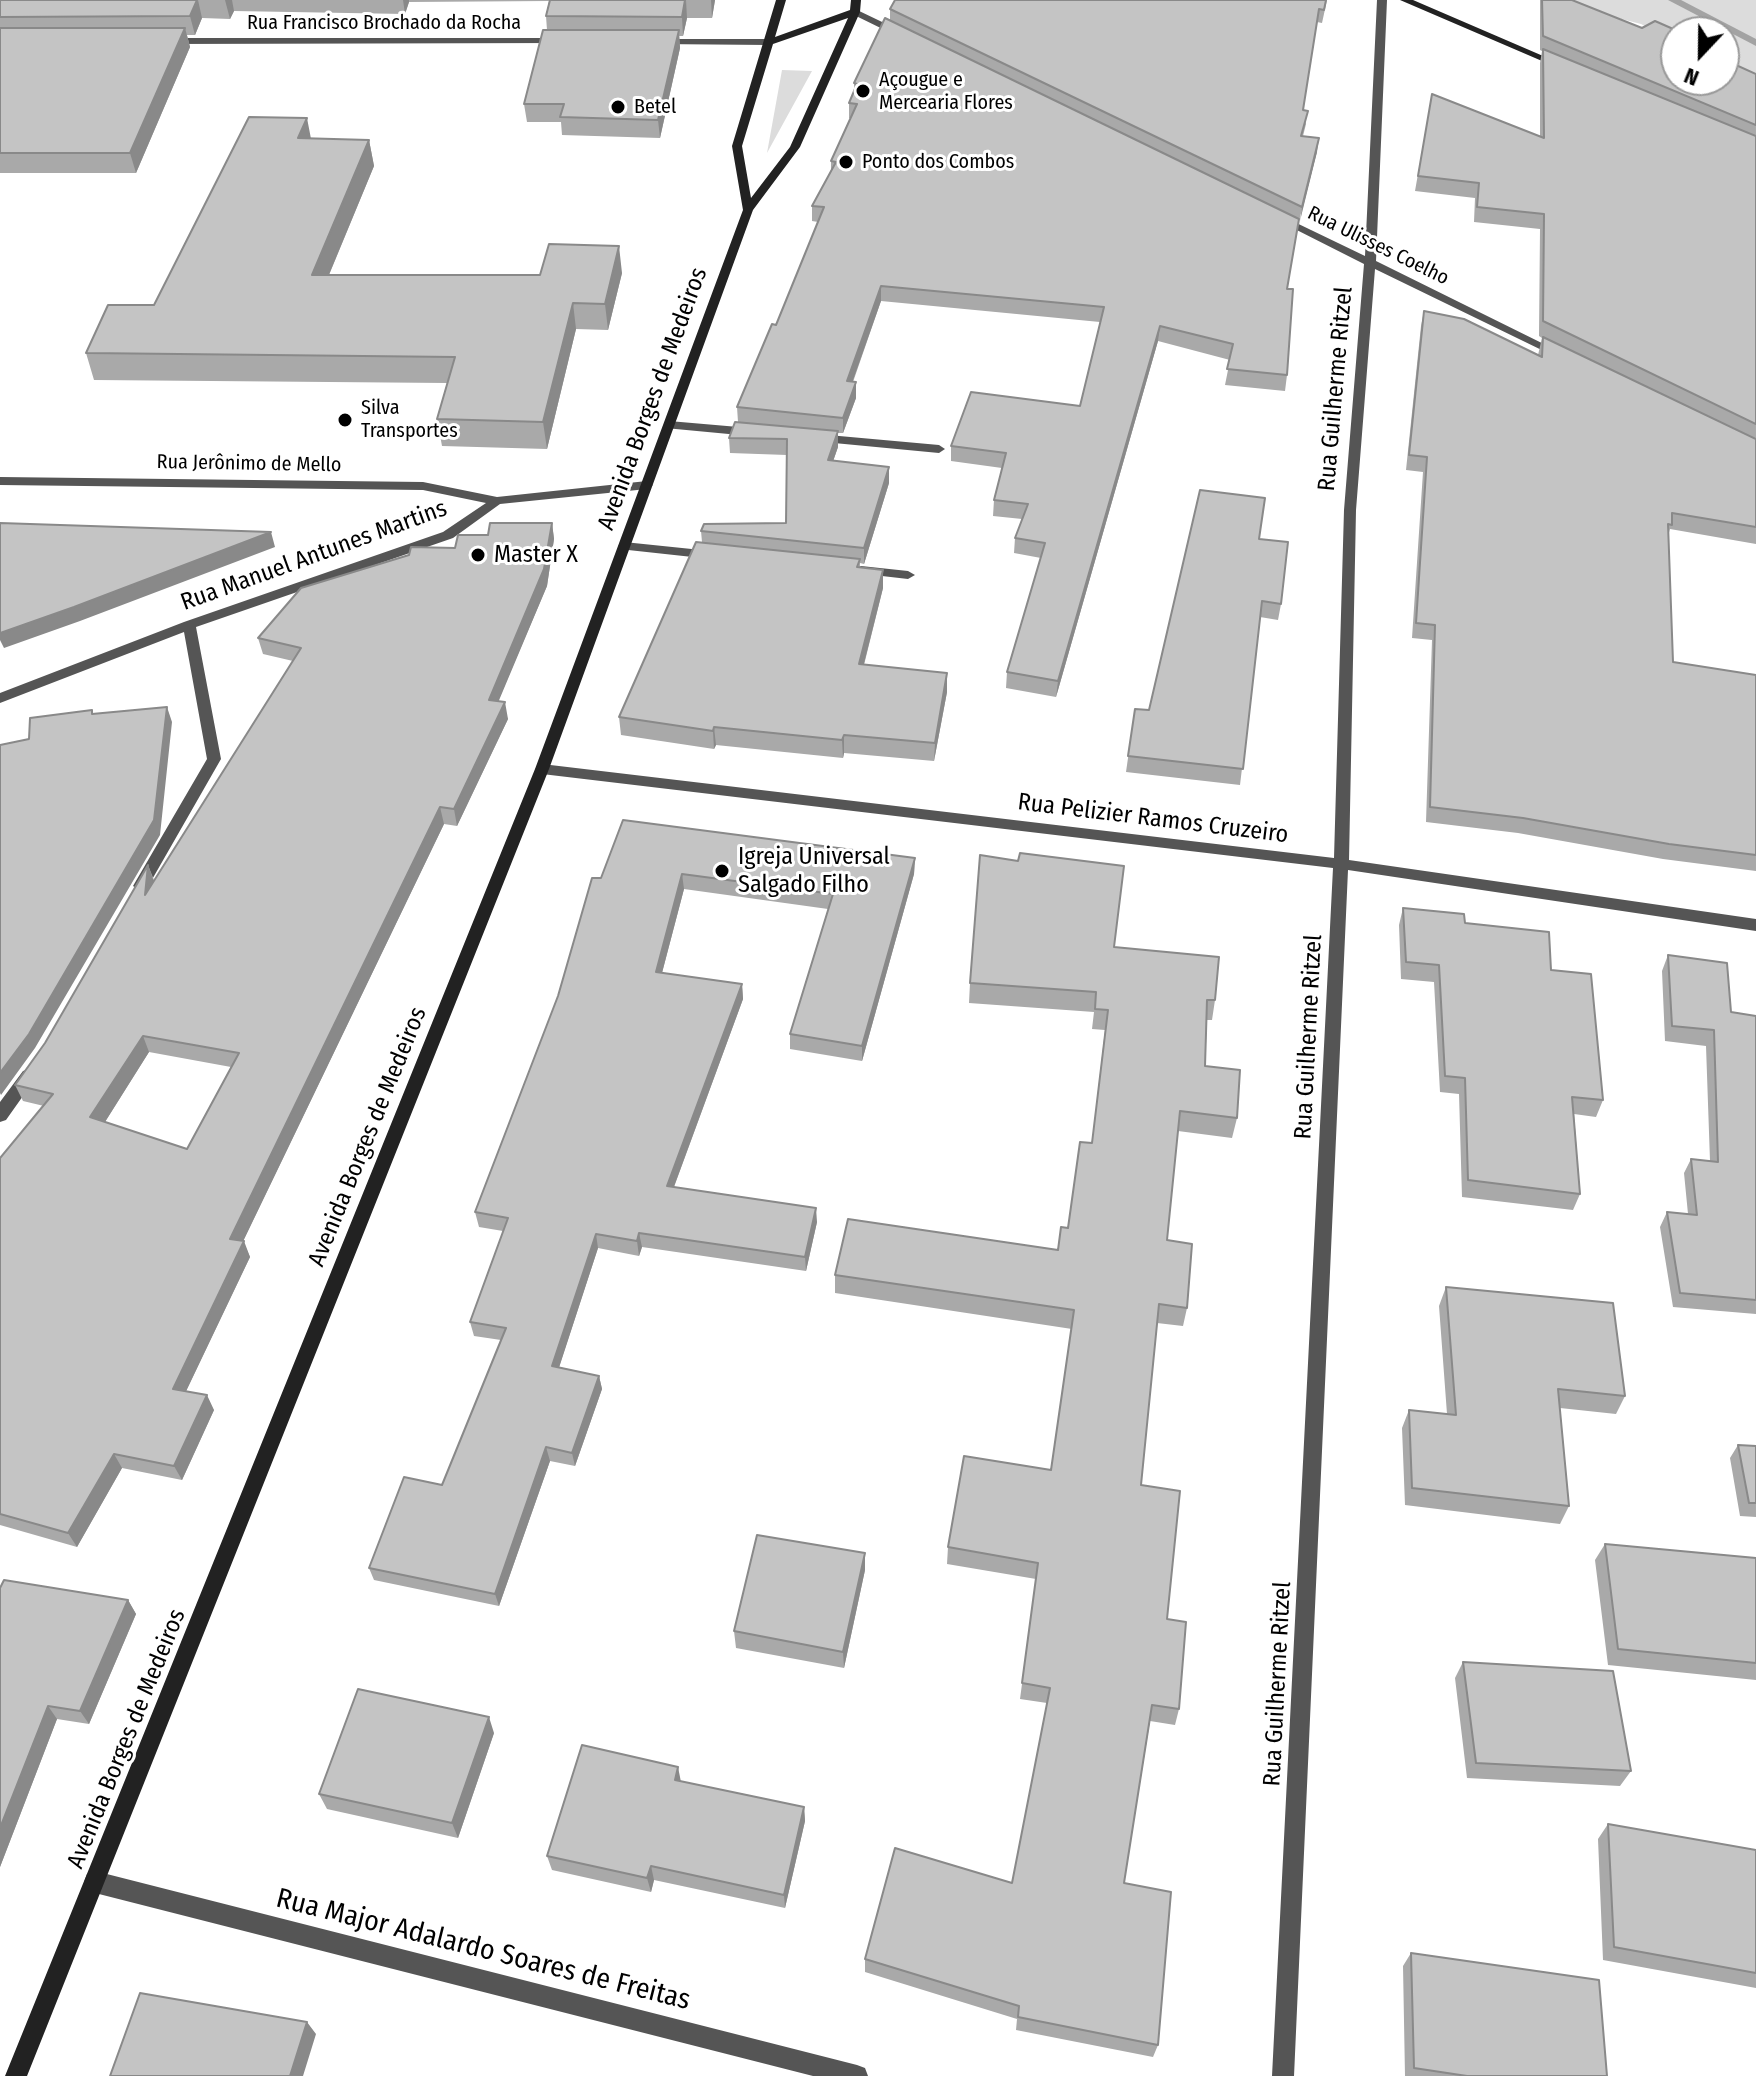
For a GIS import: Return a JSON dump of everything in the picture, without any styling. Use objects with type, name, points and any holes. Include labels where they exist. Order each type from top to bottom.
[{"type":"street","name":"Avenida Borges de Medeiros","points":[[748,210],[737,146],[781,0]]},
{"type":"street","name":"Rua Guilherme Ritzel","points":[[1283,2076],[1341,864],[1350,510],[1370,263],[1382,0]]},
{"type":"street","points":[[1405,0],[1566,68]]},
{"type":"street","name":"Avenida Borges de Medeiros","points":[[16,2076],[542,769],[748,210],[795,147],[855,6]]},
{"type":"street","points":[[642,42],[769,42],[855,6],[912,40]]},
{"type":"street","name":"Rua Francisco Brochado da Rocha","points":[[150,41],[578,42]]},
{"type":"street","name":"Rua Ulisses Coelho","points":[[1270,214],[1570,360]]},
{"type":"street","points":[[669,425],[769,434]]},
{"type":"street","points":[[800,437],[939,449]]},
{"type":"street","name":"Rua Jerônimo de Mello","points":[[0,481],[423,486],[497,501]]},
{"type":"street","name":"Rua Manuel Antunes Martins","points":[[0,698],[189,625],[448,535],[497,501],[647,485]]},
{"type":"street","points":[[624,546],[728,557]]},
{"type":"street","points":[[848,569],[908,575]]},
{"type":"street","points":[[130,904],[214,759],[189,625]]},
{"type":"street","name":"Rua Pelizier Ramos Cruzeiro","points":[[542,769],[1341,864],[1756,925]]},
{"type":"street","points":[[0,1115],[35,1066]]},
{"type":"street","name":"Rua Major Adalardo Soares de Freitas","points":[[95,1882],[857,2076]]},
{"type":"shaded area","points":[[1547,0],[1756,0],[1756,85],[1740,76],[1740,16],[1660,16],[1660,34],[1641,24]]},
{"type":"shaded area","points":[[782,70],[812,71],[767,153]]},
{"type":"building","points":[[0,0],[197,0],[190,16],[0,17]]},
{"type":"building","points":[[550,0],[685,0],[682,17],[546,16]]},
{"type":"building","points":[[895,0],[1326,0],[1324,10],[1319,9],[1303,110],[1308,111],[1301,136],[1319,138],[1302,207],[890,9]]},
{"type":"building","points":[[1542,0],[1572,0],[1642,28],[1655,21],[1660,23],[1660,85],[1543,36]]},
{"type":"building","points":[[885,18],[1299,219],[1287,289],[1293,289],[1287,375],[1227,369],[1233,344],[1160,326],[1058,681],[1007,672],[1045,543],[1015,538],[1028,504],[994,500],[1006,453],[951,446],[971,392],[1080,406],[1104,307],[881,286],[847,381],[856,382],[843,418],[737,407],[772,324],[776,325],[824,207],[812,206],[836,162],[831,161],[857,104],[849,103],[857,84],[854,83]]},
{"type":"building","points":[[0,28],[185,28],[130,153],[0,153]]},
{"type":"building","points":[[543,30],[679,30],[658,120],[560,117],[564,104],[524,104]]},
{"type":"building","points":[[1543,49],[1756,136],[1756,424],[1543,321],[1544,214],[1477,207],[1479,183],[1418,176],[1432,94],[1544,138]]},
{"type":"building","points":[[1740,67],[1756,74],[1756,125],[1687,96],[1740,96]]},
{"type":"building","points":[[249,117],[307,118],[298,138],[369,140],[312,275],[540,275],[549,244],[619,246],[605,304],[573,303],[543,422],[437,419],[455,357],[86,353],[108,305],[154,305]]},
{"type":"building","points":[[1424,311],[1464,319],[1542,357],[1543,337],[1756,439],[1756,527],[1672,513],[1672,525],[1668,524],[1673,662],[1756,675],[1756,855],[1669,844],[1523,818],[1430,807],[1435,625],[1416,623],[1427,457],[1409,455]]},
{"type":"building","points":[[735,422],[838,431],[828,460],[889,467],[864,548],[701,531],[704,524],[786,523],[787,439],[729,438]]},
{"type":"building","points":[[1200,490],[1265,498],[1259,539],[1288,542],[1281,604],[1262,601],[1243,769],[1128,756],[1135,709],[1149,710]]},
{"type":"building","points":[[0,523],[271,532],[0,633]]},
{"type":"building","points":[[490,523],[552,523],[544,569],[489,700],[505,702],[454,809],[440,807],[230,1239],[244,1241],[173,1389],[207,1395],[174,1466],[114,1454],[68,1533],[0,1514],[0,1158],[53,1094],[15,1085],[45,1043],[148,865],[145,895],[301,648],[258,638],[301,588],[409,555],[411,547],[455,548],[458,535],[488,535]],"holes":[[[143,1036],[239,1053],[187,1149],[90,1117]]]},
{"type":"building","points":[[696,542],[860,559],[857,567],[883,570],[859,664],[947,673],[935,743],[844,735],[842,740],[714,727],[713,731],[619,717]]},
{"type":"building","points":[[167,707],[154,820],[29,1034],[0,1073],[0,745],[29,739],[30,718],[92,710],[92,714]]},
{"type":"building","points":[[623,820],[915,858],[862,1046],[790,1034],[833,894],[682,874],[656,972],[742,984],[667,1186],[816,1208],[805,1257],[639,1233],[637,1241],[596,1234],[552,1366],[599,1376],[572,1453],[546,1447],[495,1594],[369,1568],[404,1477],[442,1485],[506,1328],[470,1322],[508,1218],[475,1212],[558,996],[592,878],[601,878]]},
{"type":"building","points":[[1020,853],[1124,866],[1114,947],[1219,957],[1215,1000],[1207,1000],[1205,1066],[1240,1070],[1237,1118],[1180,1111],[1167,1240],[1192,1244],[1187,1308],[1159,1304],[1141,1485],[1180,1491],[1167,1619],[1186,1622],[1179,1709],[1152,1705],[1124,1883],[1171,1892],[1158,2045],[1018,2017],[1019,2006],[865,1959],[895,1848],[1012,1883],[1050,1688],[1022,1683],[1038,1563],[948,1547],[964,1456],[1051,1470],[1074,1310],[835,1275],[848,1219],[1058,1250],[1061,1227],[1068,1228],[1080,1142],[1092,1143],[1108,1010],[1095,1009],[1096,992],[970,983],[980,855],[1018,861]]},
{"type":"building","points":[[1403,908],[1464,914],[1465,923],[1549,932],[1551,970],[1591,974],[1603,1100],[1572,1097],[1580,1194],[1468,1180],[1465,1078],[1445,1076],[1439,965],[1406,962]]},
{"type":"building","points":[[1668,955],[1727,963],[1731,1012],[1756,1016],[1756,1300],[1680,1293],[1667,1212],[1697,1215],[1691,1159],[1718,1162],[1714,1030],[1672,1026]]},
{"type":"building","points":[[1446,1287],[1613,1303],[1625,1396],[1558,1389],[1569,1506],[1412,1488],[1409,1410],[1456,1415]]},
{"type":"building","points":[[1738,1445],[1756,1446],[1756,1503],[1749,1503]]},
{"type":"building","points":[[757,1535],[865,1553],[843,1652],[734,1631]]},
{"type":"building","points":[[1605,1544],[1756,1558],[1756,1663],[1618,1649]]},
{"type":"building","points":[[4,1580],[128,1600],[80,1711],[48,1706],[0,1828],[0,1588]]},
{"type":"building","points":[[1463,1662],[1613,1671],[1631,1771],[1476,1763]]},
{"type":"building","points":[[358,1689],[489,1717],[452,1823],[319,1794]]},
{"type":"building","points":[[582,1745],[678,1767],[675,1780],[804,1807],[784,1895],[651,1866],[647,1878],[547,1856]]},
{"type":"building","points":[[1608,1824],[1756,1850],[1756,1973],[1614,1947]]},
{"type":"building","points":[[1411,1953],[1599,1980],[1607,2076],[1467,2076],[1414,2068]]},
{"type":"building","points":[[140,1993],[307,2022],[290,2076],[110,2076]]},
{"type":"waterway","points":[[1673,0],[1756,43]]},
{"type":"place","name":"Açougue e Mercearia Flores","points":[[863,91]]},
{"type":"place","name":"Betel","points":[[618,107]]},
{"type":"place","name":"Ponto dos Combos","points":[[846,162]]},
{"type":"place","name":"Silva Transportes","points":[[345,420]]},
{"type":"place","name":"Master X","points":[[478,555]]},
{"type":"place","name":"Igreja Universal Salgado Filho","points":[[722,871]]}]
